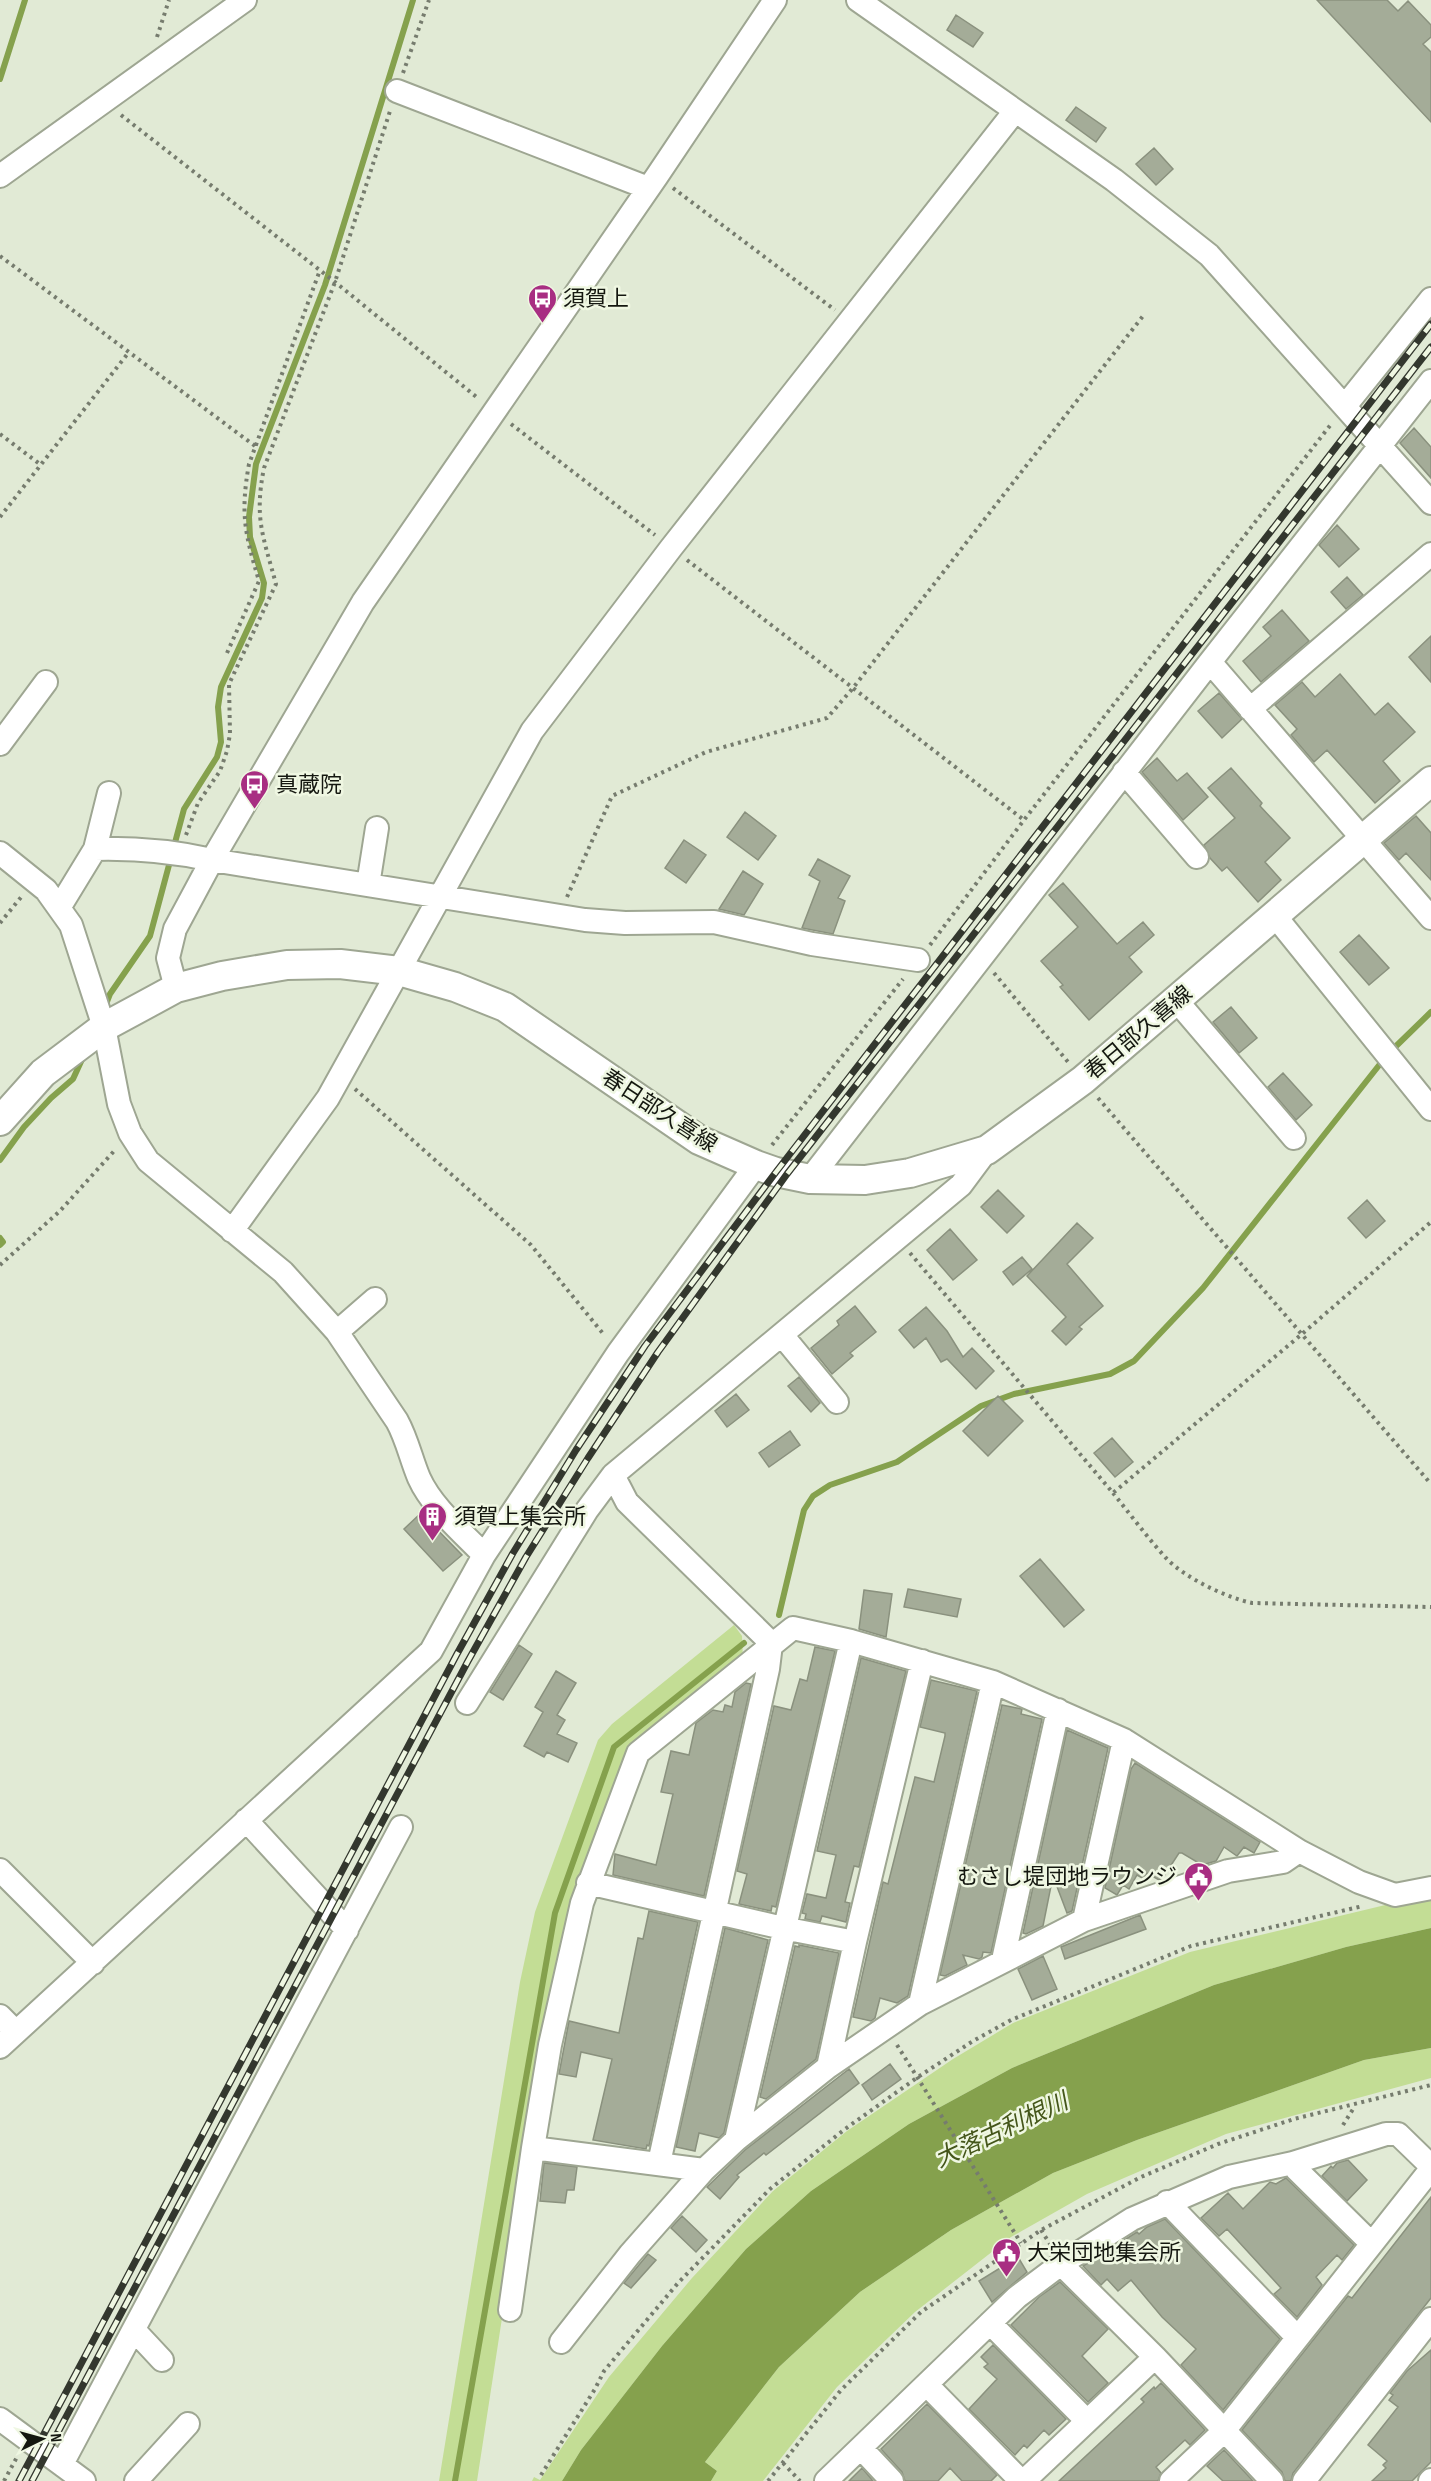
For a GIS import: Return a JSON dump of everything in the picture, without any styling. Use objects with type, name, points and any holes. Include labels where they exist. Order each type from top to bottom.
[{"type":"main road","name":"春日部久喜線","points":[[0,1121],[43,1073],[104,1027],[176,988],[222,976],[287,965],[340,964],[399,971],[455,987],[505,1007],[699,1140],[776,1173],[810,1179],[865,1180],[910,1173],[987,1150],[1083,1080],[1431,781]]},
{"type":"street","points":[[0,176],[245,0]]},
{"type":"street","points":[[176,988],[168,958],[175,929],[212,860],[363,602],[775,0]]},
{"type":"street","points":[[858,0],[1114,180],[1209,255],[1431,503]]},
{"type":"street","points":[[397,91],[652,182]]},
{"type":"street","points":[[232,1231],[328,1098],[532,731],[671,548],[1015,111]]},
{"type":"street","points":[[1345,406],[1431,299]]},
{"type":"street","points":[[810,1179],[980,957],[1431,381]]},
{"type":"street","points":[[1250,709],[1431,554]]},
{"type":"street","points":[[1210,662],[1431,918]]},
{"type":"street","points":[[0,744],[46,682]]},
{"type":"street","points":[[1124,772],[1197,857]]},
{"type":"street","points":[[59,908],[95,849],[109,793]]},
{"type":"street","points":[[368,885],[377,828]]},
{"type":"street","points":[[95,849],[136,848],[179,852],[212,860],[559,916],[625,923],[714,922],[813,944],[918,960]]},
{"type":"street","points":[[0,853],[46,890],[71,925],[104,1027],[119,1104],[130,1133],[148,1161],[283,1272],[338,1332],[398,1421],[419,1478],[430,1497],[484,1555]]},
{"type":"street","points":[[1275,916],[1431,1109]]},
{"type":"street","points":[[1176,1000],[1294,1138]]},
{"type":"street","points":[[467,1703],[587,1510],[614,1475],[961,1185],[987,1150]]},
{"type":"street","points":[[0,2016],[8,2039],[431,1651],[484,1555],[618,1353],[756,1165]]},
{"type":"street","points":[[338,1332],[375,1299]]},
{"type":"street","points":[[782,1335],[837,1402]]},
{"type":"street","points":[[614,1475],[627,1503],[771,1644]]},
{"type":"street","points":[[510,2310],[550,2045],[582,1903],[638,1753],[793,1628],[850,1641],[993,1682],[1124,1740],[1299,1851],[1359,1882],[1395,1895],[1431,1888]]},
{"type":"street","points":[[736,2140],[850,1641]]},
{"type":"street","points":[[659,2163],[768,1669],[771,1644]]},
{"type":"street","points":[[828,2067],[855,1942],[922,1661]]},
{"type":"street","points":[[920,2004],[993,1682]]},
{"type":"street","points":[[1003,1960],[1058,1710]]},
{"type":"street","points":[[1084,1920],[1124,1740]]},
{"type":"street","points":[[246,1820],[347,1930]]},
{"type":"street","points":[[62,2464],[401,1827]]},
{"type":"street","points":[[561,2342],[630,2254],[704,2170],[736,2140],[828,2067],[920,2004],[1084,1920],[1228,1871],[1283,1862],[1299,1851]]},
{"type":"street","points":[[2,1877],[93,1963]]},
{"type":"street","points":[[588,1883],[783,1928],[855,1942]]},
{"type":"street","points":[[826,2481],[1059,2259],[1167,2202],[1229,2177],[1293,2163],[1386,2134],[1398,2134],[1431,2168],[1224,2431],[1171,2481]]},
{"type":"street","points":[[533,2148],[704,2170]]},
{"type":"street","points":[[1293,2163],[1297,2170],[1371,2243]]},
{"type":"street","points":[[1167,2202],[1297,2337]]},
{"type":"street","points":[[1059,2259],[1272,2481]]},
{"type":"street","points":[[1304,2481],[1431,2319]]},
{"type":"street","points":[[990,2323],[1088,2421]]},
{"type":"street","points":[[134,2330],[162,2360]]},
{"type":"street","points":[[927,2385],[1023,2481],[1155,2357]]},
{"type":"street","points":[[0,2419],[84,2481]]},
{"type":"street","points":[[136,2481],[188,2424]]},
{"type":"street","points":[[861,2448],[892,2481]]},
{"type":"path","points":[[179,852],[198,803],[220,771],[230,734],[229,684],[276,584],[262,538],[259,516],[262,477],[336,282],[397,91],[429,0]]},
{"type":"path","points":[[104,102],[336,282],[494,411],[1023,820]]},
{"type":"path","points":[[652,182],[850,321]]},
{"type":"path","points":[[0,256],[255,446]]},
{"type":"path","points":[[227,653],[259,582],[245,536],[243,515],[249,464],[320,270]]},
{"type":"path","points":[[559,916],[612,796],[706,752],[827,718],[853,688],[1143,316]]},
{"type":"path","points":[[0,517],[129,352]]},
{"type":"path","points":[[756,1165],[918,960],[1023,820],[1345,406]]},
{"type":"path","points":[[0,434],[41,465]]},
{"type":"path","points":[[0,923],[35,881]]},
{"type":"path","points":[[980,957],[1431,1484]]},
{"type":"path","points":[[340,1077],[531,1245],[618,1353]]},
{"type":"path","points":[[0,1265],[60,1211],[130,1133]]},
{"type":"path","points":[[1113,1493],[1302,1335],[1431,1222]]},
{"type":"path","points":[[897,1239],[1113,1493],[1167,1560],[1233,1599],[1252,1603],[1431,1607]]},
{"type":"path","points":[[541,2475],[595,2389],[604,2370],[678,2283],[770,2189],[845,2128],[918,2077],[973,2041],[1011,2020],[1191,1946],[1358,1907],[1395,1895]]},
{"type":"path","points":[[894,2040],[1021,2243]]},
{"type":"path","points":[[1041,2230],[1059,2259]]},
{"type":"path","points":[[783,2463],[800,2481]]},
{"type":"shaded area","points":[[734,1625],[742,1636],[743,1660],[632,1749],[535,2103],[477,2481],[439,2481],[520,1982],[535,1912],[598,1740],[612,1724]]},
{"type":"shaded area","points":[[1431,1894],[1431,1928],[1346,1947],[1214,1985],[1012,2068],[909,2124],[811,2191],[746,2249],[662,2346],[581,2450],[562,2481],[532,2481],[534,2477],[540,2480],[609,2377],[692,2278],[773,2191],[847,2131],[953,2059],[1013,2023],[1190,1952]]},
{"type":"shaded area","points":[[1431,2048],[1431,2078],[1226,2134],[1087,2194],[1011,2237],[915,2312],[837,2387],[763,2481],[711,2481],[717,2471],[705,2462],[779,2367],[860,2292],[951,2230],[1053,2173],[1137,2140],[1364,2060]]},
{"type":"water","name":"大落古利根川","points":[[1431,1928],[1431,2048],[1364,2060],[1137,2140],[1053,2173],[951,2230],[860,2292],[779,2367],[705,2462],[717,2471],[711,2481],[562,2481],[581,2450],[662,2346],[746,2249],[811,2191],[909,2124],[1012,2068],[1214,1985],[1346,1947]]},
{"type":"building","points":[[1317,0],[1387,0],[1398,11],[1408,1],[1431,25],[1431,37],[1423,44],[1431,52],[1431,122]]},
{"type":"building","points":[[956,15],[983,33],[973,47],[947,30]]},
{"type":"building","points":[[1076,107],[1106,128],[1096,142],[1066,120]]},
{"type":"building","points":[[1154,148],[1173,169],[1156,185],[1136,164]]},
{"type":"building","points":[[1414,428],[1431,447],[1431,478],[1400,443]]},
{"type":"building","points":[[1337,525],[1359,549],[1339,567],[1319,545]]},
{"type":"building","points":[[1347,577],[1363,595],[1346,609],[1331,592]]},
{"type":"building","points":[[1282,610],[1309,641],[1261,682],[1243,661],[1271,636],[1263,627]]},
{"type":"building","points":[[1431,636],[1431,682],[1409,657]]},
{"type":"building","points":[[1340,674],[1375,715],[1388,703],[1415,732],[1383,761],[1400,781],[1375,803],[1327,750],[1314,762],[1291,735],[1297,729],[1275,705],[1302,682],[1315,697]]},
{"type":"building","points":[[1219,693],[1242,719],[1222,738],[1198,711]]},
{"type":"building","points":[[1157,758],[1177,781],[1187,773],[1208,797],[1183,820],[1142,772]]},
{"type":"building","points":[[1231,768],[1262,803],[1260,806],[1290,838],[1265,862],[1281,880],[1258,902],[1227,867],[1222,871],[1210,858],[1204,845],[1235,818],[1208,788]]},
{"type":"building","points":[[745,812],[776,836],[758,860],[727,837]]},
{"type":"building","points":[[1416,816],[1431,833],[1431,880],[1406,853],[1399,860],[1384,843]]},
{"type":"building","points":[[684,840],[706,855],[686,883],[665,868]]},
{"type":"building","points":[[818,859],[850,876],[838,898],[845,901],[833,934],[802,928],[820,881],[809,875]]},
{"type":"building","points":[[743,871],[763,884],[744,915],[719,909]]},
{"type":"building","points":[[1063,883],[1117,944],[1143,922],[1154,935],[1129,957],[1142,972],[1089,1020],[1060,987],[1063,985],[1041,961],[1078,927],[1049,895]]},
{"type":"building","points":[[1359,935],[1389,968],[1369,985],[1340,952]]},
{"type":"building","points":[[1231,1007],[1257,1038],[1239,1053],[1213,1022]]},
{"type":"building","points":[[1283,1073],[1312,1105],[1296,1120],[1268,1087]]},
{"type":"building","points":[[998,1190],[1024,1216],[1007,1233],[981,1207]]},
{"type":"building","points":[[1367,1200],[1385,1221],[1366,1238],[1348,1218]]},
{"type":"building","points":[[1077,1223],[1093,1238],[1067,1264],[1103,1306],[1079,1327],[1082,1329],[1066,1345],[1052,1331],[1066,1317],[1027,1276]]},
{"type":"building","points":[[950,1229],[977,1260],[953,1280],[927,1250]]},
{"type":"building","points":[[1022,1257],[1032,1269],[1013,1285],[1003,1272]]},
{"type":"building","points":[[855,1306],[876,1332],[850,1353],[853,1356],[832,1374],[811,1348],[839,1325],[837,1321]]},
{"type":"building","points":[[926,1307],[947,1331],[963,1357],[972,1348],[994,1371],[976,1389],[947,1359],[941,1362],[926,1338],[914,1348],[899,1330]]},
{"type":"building","points":[[799,1377],[820,1403],[811,1412],[788,1386]]},
{"type":"building","points":[[736,1394],[749,1410],[727,1427],[715,1411]]},
{"type":"building","points":[[998,1396],[1023,1421],[988,1456],[963,1431]]},
{"type":"building","points":[[790,1431],[800,1445],[769,1467],[759,1453]]},
{"type":"building","points":[[1112,1438],[1133,1462],[1115,1477],[1094,1453]]},
{"type":"building","name":"須賀上集会所","points":[[421,1513],[462,1555],[443,1571],[404,1529]]},
{"type":"building","points":[[1040,1559],[1084,1610],[1064,1627],[1020,1576]]},
{"type":"building","points":[[908,1589],[961,1599],[957,1617],[904,1607]]},
{"type":"building","points":[[864,1590],[892,1594],[886,1637],[859,1629]]},
{"type":"building","points":[[519,1645],[532,1654],[503,1700],[490,1692]]},
{"type":"building","points":[[815,1647],[835,1651],[776,1907],[772,1906],[771,1911],[739,1904],[747,1874],[737,1871],[774,1706],[791,1710],[800,1679],[807,1681]]},
{"type":"building","points":[[861,1658],[906,1671],[859,1867],[854,1866],[845,1902],[850,1903],[846,1922],[822,1916],[820,1922],[805,1919],[806,1914],[802,1913],[807,1894],[826,1898],[836,1855],[817,1851]]},
{"type":"building","points":[[556,1671],[576,1683],[557,1715],[565,1720],[557,1734],[577,1743],[568,1762],[547,1752],[544,1757],[524,1746],[543,1712],[535,1707]]},
{"type":"building","points":[[931,1680],[977,1691],[908,1996],[897,2003],[880,1998],[875,2018],[871,2021],[853,2017],[883,1882],[888,1884],[915,1777],[934,1782],[945,1736],[945,1733],[920,1727]]},
{"type":"building","points":[[746,1683],[751,1684],[704,1896],[613,1875],[615,1854],[656,1865],[673,1794],[661,1792],[671,1751],[689,1755],[696,1723],[713,1710],[723,1712],[725,1705],[732,1707],[735,1692]]},
{"type":"building","points":[[1002,1705],[1022,1709],[1021,1714],[1042,1719],[991,1953],[983,1952],[979,1959],[963,1955],[967,1965],[945,1976],[940,1975]]},
{"type":"building","points":[[1067,1730],[1108,1748],[1072,1911],[1067,1913],[1053,1876],[1043,1926],[1026,1934],[1023,1933]]},
{"type":"building","points":[[1135,1763],[1260,1842],[1254,1853],[1244,1847],[1237,1856],[1224,1847],[1216,1861],[1202,1865],[1179,1853],[1162,1879],[1159,1880],[1147,1873],[1144,1879],[1137,1875],[1129,1889],[1123,1885],[1117,1895],[1105,1888],[1131,1769]]},
{"type":"building","points":[[649,1911],[698,1922],[649,2146],[647,2145],[646,2149],[593,2140],[612,2059],[581,2052],[576,2077],[559,2074],[569,2021],[619,2033],[638,1938],[643,1939]]},
{"type":"building","points":[[1140,1915],[1146,1929],[1065,1959],[1061,1947]]},
{"type":"building","points":[[725,1928],[768,1940],[724,2133],[719,2138],[699,2133],[695,2151],[676,2147]]},
{"type":"building","points":[[799,1945],[839,1953],[816,2059],[766,2099],[760,2097],[795,1946],[799,1947]]},
{"type":"building","points":[[1043,1956],[1057,1989],[1032,2000],[1018,1969]]},
{"type":"building","points":[[890,2064],[901,2079],[872,2100],[862,2085]]},
{"type":"building","points":[[849,2069],[859,2083],[737,2175],[739,2177],[720,2199],[707,2187],[745,2150]]},
{"type":"building","points":[[1348,2160],[1367,2180],[1347,2201],[1322,2176],[1331,2166],[1333,2168],[1337,2163]]},
{"type":"building","points":[[544,2163],[577,2167],[574,2190],[567,2190],[565,2203],[540,2201]]},
{"type":"building","points":[[1286,2178],[1354,2245],[1342,2260],[1337,2255],[1316,2277],[1322,2285],[1297,2317],[1274,2294],[1281,2288],[1227,2229],[1219,2236],[1201,2218],[1228,2193],[1243,2209],[1270,2182],[1276,2184]]},
{"type":"building","points":[[1431,2197],[1431,2298],[1293,2473],[1291,2481],[1285,2481],[1282,2472],[1242,2430],[1348,2296],[1352,2298]]},
{"type":"building","points":[[682,2216],[707,2240],[696,2252],[671,2228]]},
{"type":"building","points":[[1165,2219],[1280,2339],[1223,2410],[1181,2365],[1196,2349],[1162,2317],[1131,2280],[1118,2291],[1107,2279],[1101,2285],[1083,2266],[1137,2232],[1139,2234],[1147,2227]]},
{"type":"building","points":[[648,2254],[656,2260],[631,2288],[624,2283]]},
{"type":"building","points":[[1018,2257],[1027,2272],[992,2302],[979,2281]]},
{"type":"building","points":[[1060,2282],[1108,2329],[1082,2356],[1108,2383],[1088,2402],[1011,2325],[1039,2297]]},
{"type":"building","points":[[993,2345],[1066,2419],[1049,2435],[1044,2430],[1027,2448],[1024,2445],[1015,2455],[969,2409],[997,2379],[984,2367],[988,2364],[981,2357]]},
{"type":"building","points":[[1431,2350],[1431,2462],[1412,2481],[1372,2481],[1386,2468],[1383,2465],[1387,2461],[1368,2445],[1398,2407],[1389,2400],[1393,2395],[1390,2393],[1407,2371]]},
{"type":"building","points":[[1161,2383],[1205,2430],[1190,2445],[1185,2440],[1156,2467],[1161,2473],[1158,2481],[1059,2481],[1144,2402],[1141,2399]]},
{"type":"building","points":[[927,2404],[997,2475],[991,2481],[962,2481],[950,2468],[938,2481],[905,2481],[902,2472],[881,2449]]},
{"type":"building","points":[[1224,2450],[1253,2481],[1223,2481],[1207,2466]]},
{"type":"building","points":[[862,2468],[873,2481],[849,2481]]},
{"type":"waterway","points":[[0,79],[25,0]]},
{"type":"waterway","points":[[105,1007],[110,994],[150,936],[184,809],[217,757],[221,742],[218,707],[221,687],[262,598],[264,583],[250,537],[249,517],[256,464],[325,285],[413,0]]},
{"type":"waterway","points":[[1391,1051],[1431,1012]]},
{"type":"waterway","points":[[0,1160],[24,1127],[51,1098],[73,1079],[84,1055]]},
{"type":"waterway","points":[[779,1615],[804,1510],[813,1496],[830,1485],[897,1462],[981,1406],[1014,1394],[1110,1374],[1134,1361],[1203,1288],[1384,1059]]},
{"type":"waterway","points":[[0,1238],[3,1242],[0,1245]]},
{"type":"waterway","points":[[455,2481],[555,1913],[614,1747],[744,1643]]},
{"type":"railway","points":[[19,2481],[457,1654],[513,1553],[576,1450],[645,1346],[776,1172],[1431,324]]},
{"type":"railway","points":[[32,2481],[468,1661],[526,1557],[588,1458],[658,1352],[787,1174],[1431,347]]},
{"type":"place","name":"須賀上","points":[[542,324]]},
{"type":"place","name":"真蔵院","points":[[255,810]]},
{"type":"place","name":"須賀上集会所","points":[[433,1542]]},
{"type":"place","name":"むさし堤団地ラウンジ","points":[[1198,1902]]},
{"type":"place","name":"大栄団地集会所","points":[[1006,2278]]}]
